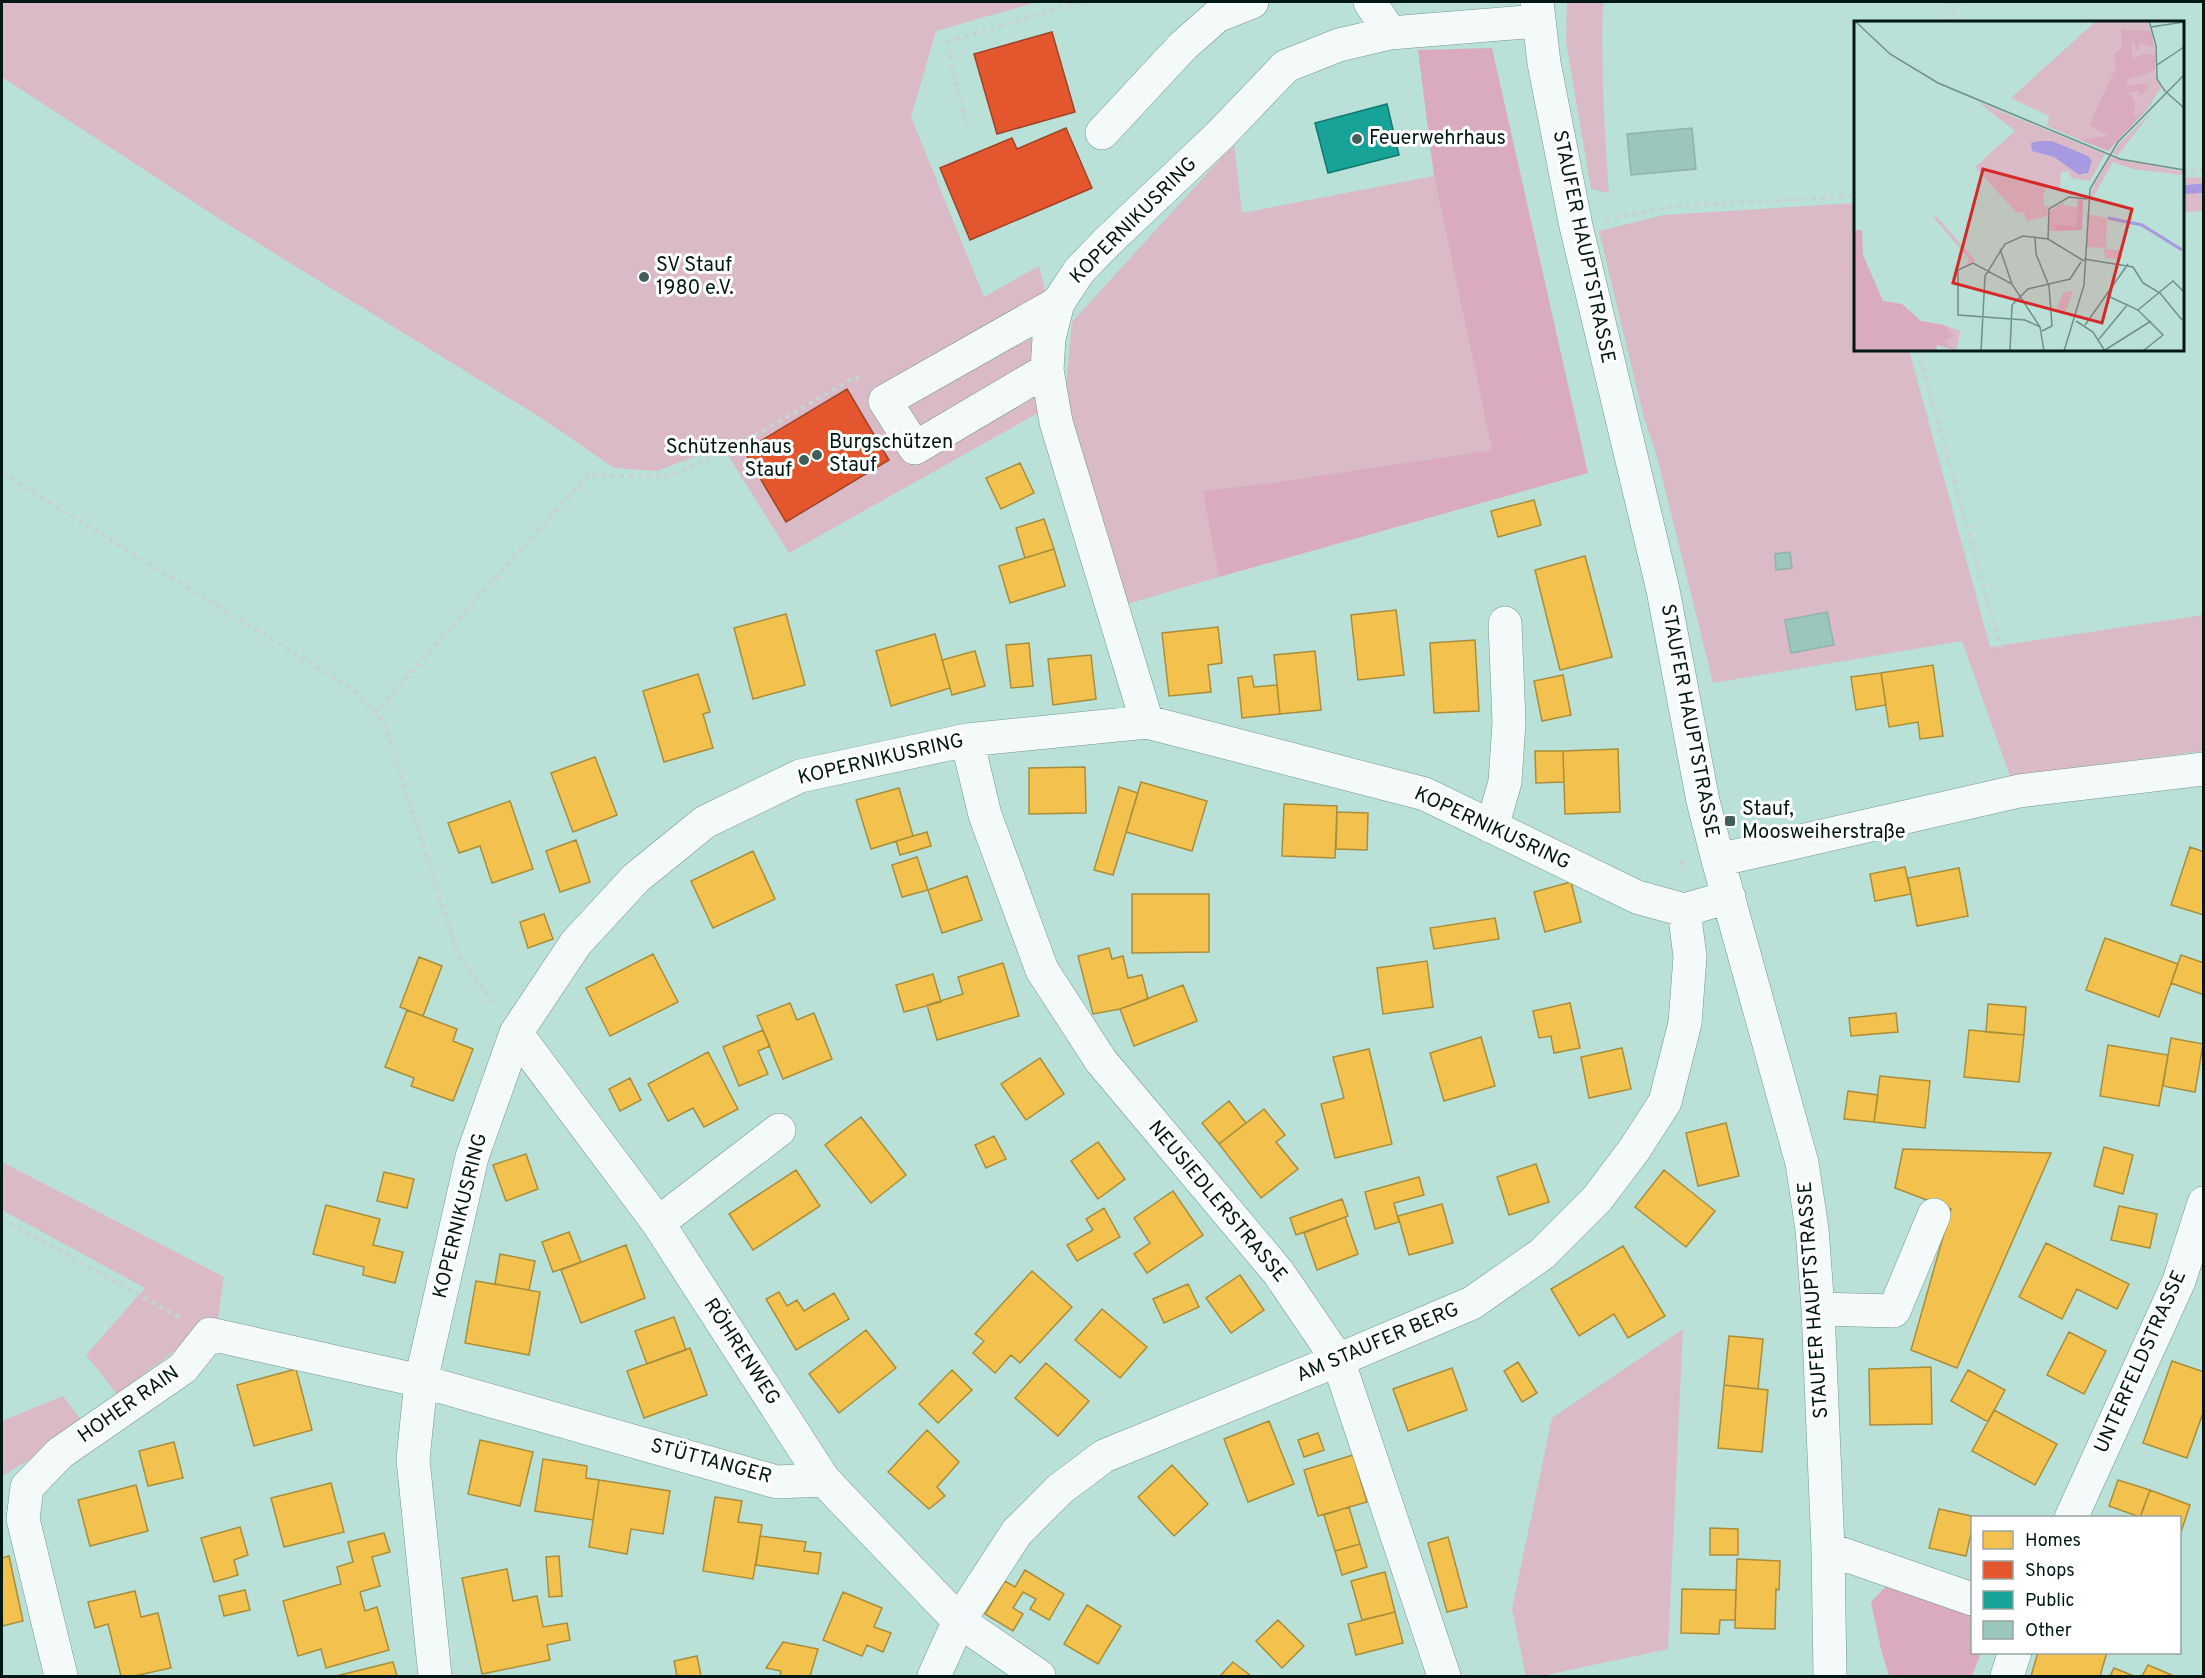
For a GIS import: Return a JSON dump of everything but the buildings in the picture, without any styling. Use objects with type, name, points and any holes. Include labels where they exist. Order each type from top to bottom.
[{"type":"street","points":[[1102,133],[1183,46],[1217,15],[1252,2]]},
{"type":"street","points":[[1370,2],[1390,33]]},
{"type":"street","name":"KOPERNIKUSRING","points":[[1147,722],[1056,422],[1047,370],[1048,338],[1058,303],[1079,271],[1093,256],[1220,135],[1286,66],[1339,45],[1390,33],[1538,11]]},
{"type":"street","name":"STAUFER HAUPTSTRASSE","points":[[1538,11],[1544,63],[1576,226],[1663,590],[1703,801],[1802,1164],[1812,1229],[1818,1309],[1828,1549],[1830,1677]]},
{"type":"street","points":[[1047,370],[915,448],[885,401],[1058,303]]},
{"type":"street","points":[[1492,827],[1504,782],[1509,723],[1505,623]]},
{"type":"street","name":"KOPERNIKUSRING","points":[[435,1677],[413,1459],[421,1381],[472,1157],[516,1033],[576,943],[636,878],[705,822],[800,776],[967,740],[1147,722],[1425,794],[1636,897],[1684,910]]},
{"type":"street","name":"NEUSIEDLERSTRASSE","points":[[967,740],[985,816],[1042,969],[1101,1061],[1278,1272],[1338,1360],[1444,1677]]},
{"type":"street","points":[[1718,860],[2019,791],[2204,770]]},
{"type":"street","points":[[1684,910],[1729,897]]},
{"type":"street","name":"AM STAUFER BERG","points":[[934,1677],[959,1621],[1017,1532],[1060,1489],[1104,1456],[1472,1303],[1542,1254],[1597,1198],[1622,1166],[1665,1102],[1685,1023],[1690,957],[1684,910]]},
{"type":"street","name":"RÖHRENWEG","points":[[516,1033],[658,1223],[824,1480]]},
{"type":"street","points":[[658,1223],[779,1130]]},
{"type":"street","name":"UNTERFELDSTRASSE","points":[[2072,1516],[2191,1285],[2204,1203]]},
{"type":"street","points":[[1818,1309],[1894,1311],[1934,1215]]},
{"type":"street","points":[[210,1334],[421,1381]]},
{"type":"street","name":"HOHER RAIN","points":[[61,1677],[23,1519],[27,1487],[60,1453],[183,1368],[210,1334]]},
{"type":"street","name":"STÜTTANGER","points":[[421,1381],[777,1482],[824,1480]]},
{"type":"street","points":[[824,1480],[959,1621],[1040,1677]]},
{"type":"street","points":[[1828,1549],[1971,1599]]},
{"type":"street","points":[[2007,1677],[2015,1654]]},
{"type":"path","points":[[967,130],[947,42],[1081,2]]},
{"type":"path","points":[[1951,21],[1954,2]]},
{"type":"path","points":[[2184,171],[2204,170]]},
{"type":"path","points":[[1576,226],[1677,206],[1854,196]]},
{"type":"path","points":[[1918,351],[2002,653]]},
{"type":"path","points":[[375,713],[588,475],[666,477],[734,448],[855,377],[885,401]]},
{"type":"path","points":[[2,473],[352,689],[383,721],[459,957],[516,1033]]},
{"type":"path","points":[[2,1219],[210,1334]]},
{"type":"shaded area","name":"SV Stauf 1980 e.V.","points":[[2,2],[1037,2],[936,31],[911,117],[984,297],[1039,266],[1046,294],[1045,409],[789,553],[722,446],[657,471],[614,468],[546,421],[232,227],[2,77]]},
{"type":"shaded area","points":[[1567,2],[1603,2],[1603,98],[1609,193],[1591,189],[1566,42]]},
{"type":"shaded area","points":[[1492,48],[1588,473],[1219,577],[1203,491],[1492,450],[1434,176],[1418,50]]},
{"type":"shaded area","points":[[1234,144],[1242,213],[1434,176],[1492,450],[1204,491],[1219,577],[1127,604],[1065,398],[1072,322]]},
{"type":"shaded area","points":[[2203,177],[2203,211],[2184,212],[2184,178]]},
{"type":"shaded area","points":[[1854,203],[1854,351],[1909,351],[1990,647],[2203,615],[2203,751],[2010,776],[1962,641],[1713,683],[1656,453],[1644,418],[1599,231],[1664,215]]},
{"type":"shaded area","points":[[2,1162],[224,1277],[218,1318],[117,1394],[86,1355],[145,1288],[2,1210]]},
{"type":"shaded area","points":[[1683,1329],[1668,1649],[1541,1676],[1526,1676],[1512,1609],[1552,1418]]},
{"type":"shaded area","points":[[63,1396],[81,1420],[42,1452],[2,1476],[2,1421]]},
{"type":"shaded area","points":[[1887,1585],[1971,1613],[1971,1654],[1981,1654],[1972,1676],[1889,1676],[1871,1602]]},
{"type":"waterway","points":[[2184,190],[2204,188]]},
{"type":"place","name":"Feuerwehrhaus","points":[[1357,139]]},
{"type":"place","name":"SV Stauf 1980 e.V.","points":[[644,277]]},
{"type":"place","name":"Burgschützen Stauf","points":[[817,455]]},
{"type":"place","name":"Schützenhaus Stauf","points":[[804,460]]},
{"type":"place","name":"Stauf, Moosweiherstraße","points":[[1730,821]]}]
